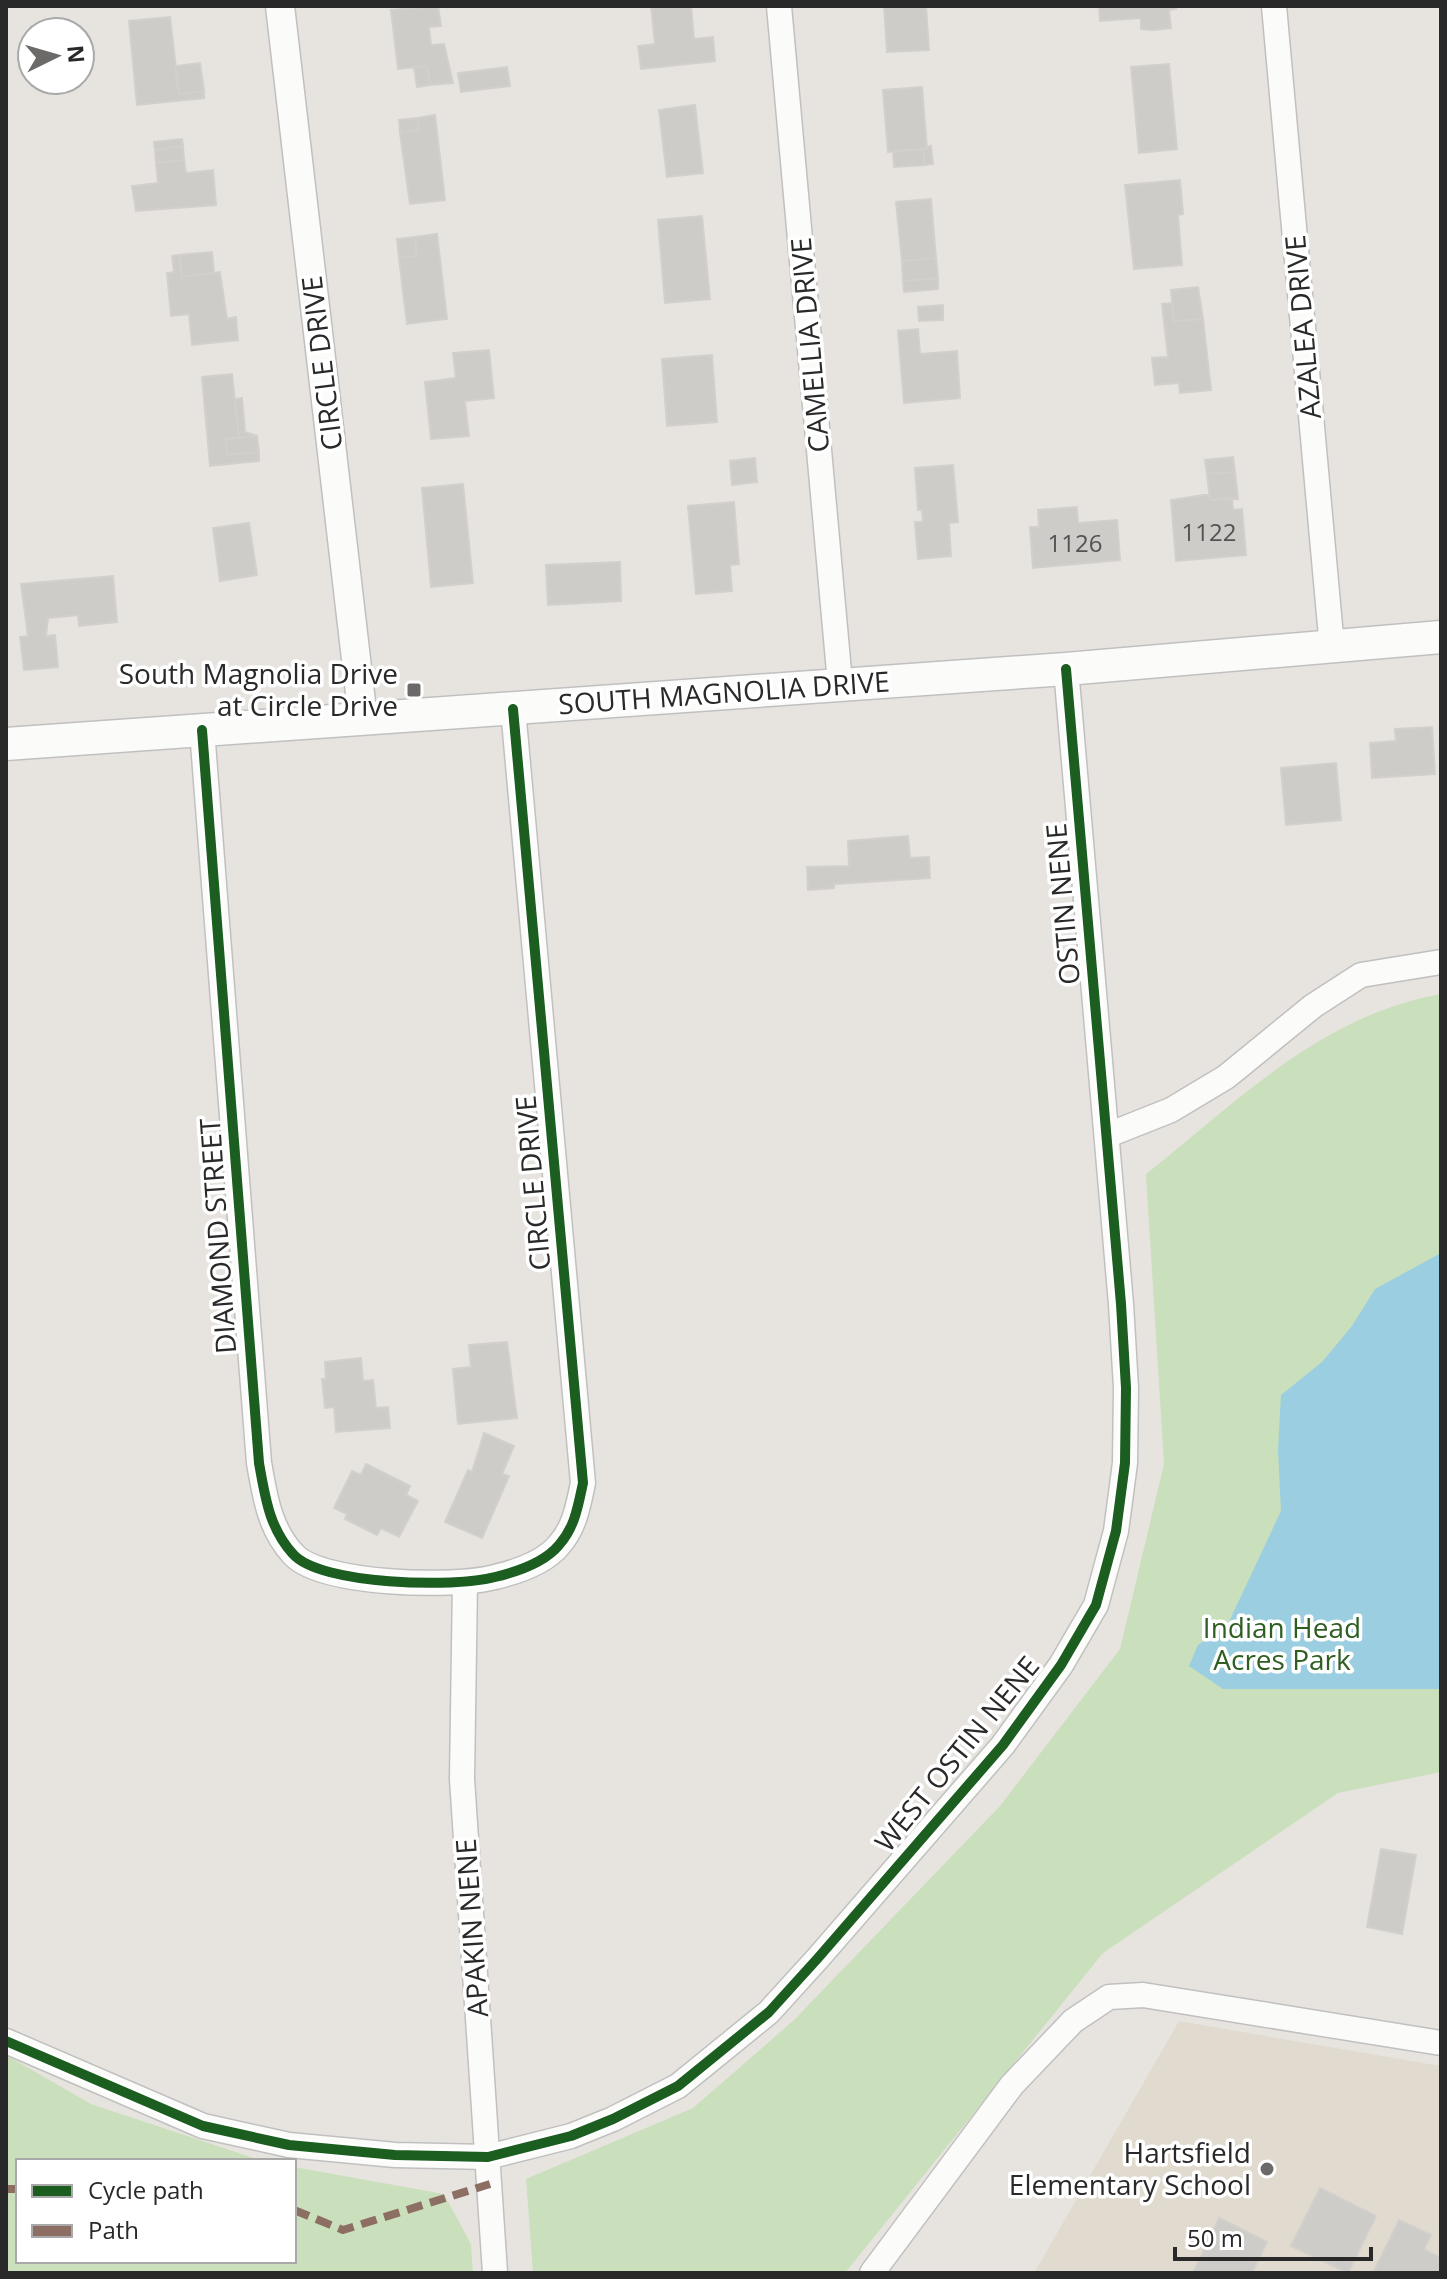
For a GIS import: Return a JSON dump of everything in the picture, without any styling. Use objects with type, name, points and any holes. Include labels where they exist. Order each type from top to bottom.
[{"type":"main road","name":"SOUTH MAGNOLIA DRIVE","points":[[6,744],[1066,669],[1441,637]]},
{"type":"street","name":"CIRCLE DRIVE","points":[[280,6],[363,719]]},
{"type":"street","name":"CAMELLIA DRIVE","points":[[779,6],[840,683]]},
{"type":"street","name":"AZALEA DRIVE","points":[[1274,6],[1332,648]]},
{"type":"street","name":"OSTIN NENE","points":[[1066,669],[1108,1135]]},
{"type":"street","name":"CIRCLE DRIVE","points":[[465,1582],[524,1568],[558,1547],[575,1522],[583,1483],[513,709]]},
{"type":"street","name":"DIAMOND STREET","points":[[202,730],[259,1463],[266,1504],[276,1531],[294,1556],[312,1565],[344,1577],[465,1582]]},
{"type":"street","points":[[1108,1135],[1171,1110],[1226,1077],[1313,1006],[1361,975],[1441,962]]},
{"type":"street","name":"WEST OSTIN NENE","points":[[6,2041],[203,2126],[289,2145],[395,2155],[488,2157],[571,2136],[678,2086],[769,2012],[1003,1745],[1061,1665],[1096,1605],[1116,1531],[1125,1463],[1126,1388],[1108,1135]]},
{"type":"street","name":"APAKIN NENE","points":[[465,1582],[462,1779],[495,2273]]},
{"type":"street","points":[[872,2273],[1012,2085],[1073,2021],[1109,1997],[1143,1995],[1441,2043]]},
{"type":"shaded area","name":"Hartsfield Elementary School","points":[[1179,2021],[1441,2066],[1441,2273],[1034,2273]]},
{"type":"green space","name":"Indian Head Acres Park","points":[[1441,994],[1441,1772],[1338,1793],[1103,1953],[845,2273],[533,2273],[526,2179],[693,2108],[794,2020],[1000,1806],[1120,1649],[1164,1464],[1146,1174],[1248,1090],[1319,1041],[1397,1005]]},
{"type":"green space","points":[[6,2055],[91,2104],[257,2159],[16,2159],[16,2263],[296,2263],[296,2167],[444,2194],[471,2244],[473,2273],[6,2273]]},
{"type":"water","points":[[1441,1253],[1441,1689],[1223,1689],[1189,1666],[1198,1645],[1227,1626],[1281,1511],[1278,1450],[1281,1395],[1322,1362],[1352,1326],[1375,1289]]},
{"type":"building","points":[[438,6],[441,26],[429,27],[431,45],[444,44],[453,83],[430,85],[427,66],[398,69],[391,10]]},
{"type":"building","points":[[651,6],[691,6],[694,39],[713,37],[715,61],[641,69],[638,46],[655,44]]},
{"type":"building","points":[[884,6],[926,6],[929,50],[887,52]]},
{"type":"building","points":[[1099,6],[1176,6],[1176,9],[1169,10],[1171,28],[1153,30],[1141,29],[1141,18],[1100,21]]},
{"type":"building","points":[[170,17],[179,94],[204,91],[204,98],[137,105],[129,21]]},
{"type":"building","points":[[200,63],[204,91],[179,94],[175,66]]},
{"type":"building","points":[[1169,64],[1177,149],[1139,153],[1131,67]]},
{"type":"building","points":[[427,66],[430,85],[417,87],[414,67]]},
{"type":"building","points":[[507,67],[510,86],[461,92],[458,73]]},
{"type":"building","points":[[922,87],[927,149],[888,152],[883,90]]},
{"type":"building","points":[[695,105],[703,173],[667,177],[659,110]]},
{"type":"building","points":[[435,115],[445,200],[410,204],[400,133],[419,130],[417,118]]},
{"type":"building","points":[[417,118],[419,130],[400,133],[399,120]]},
{"type":"building","points":[[182,139],[183,146],[155,150],[154,142]]},
{"type":"building","points":[[183,146],[184,160],[156,163],[155,150]]},
{"type":"building","points":[[931,146],[933,164],[925,165],[923,149]]},
{"type":"building","points":[[923,149],[925,165],[894,167],[893,151]]},
{"type":"building","points":[[184,160],[186,173],[213,170],[216,205],[136,211],[132,186],[158,183],[156,163]]},
{"type":"building","points":[[1180,180],[1183,214],[1178,215],[1182,265],[1134,269],[1125,185]]},
{"type":"building","points":[[931,199],[936,258],[902,261],[896,202]]},
{"type":"building","points":[[702,216],[710,299],[665,303],[658,220]]},
{"type":"building","points":[[437,234],[447,319],[407,324],[399,258],[417,256],[415,237]]},
{"type":"building","points":[[415,237],[417,256],[399,258],[397,239]]},
{"type":"building","points":[[212,252],[214,273],[182,277],[179,255]]},
{"type":"building","points":[[179,255],[182,277],[220,272],[227,319],[236,317],[238,340],[192,345],[189,314],[171,316],[167,273],[174,272],[172,256]]},
{"type":"building","points":[[936,258],[938,278],[903,281],[902,261]]},
{"type":"building","points":[[938,278],[938,289],[904,292],[903,281]]},
{"type":"building","points":[[1198,287],[1203,319],[1174,321],[1171,290]]},
{"type":"building","points":[[1172,303],[1174,321],[1203,319],[1211,390],[1180,393],[1179,383],[1155,385],[1152,358],[1168,357],[1162,304]]},
{"type":"building","points":[[943,305],[943,320],[919,321],[918,307]]},
{"type":"building","points":[[918,329],[920,354],[957,351],[960,398],[904,403],[898,331]]},
{"type":"building","points":[[489,350],[494,398],[465,401],[469,436],[431,439],[425,382],[456,378],[453,353]]},
{"type":"building","points":[[712,355],[717,422],[667,426],[662,359]]},
{"type":"building","points":[[232,374],[239,438],[226,439],[227,455],[259,452],[259,461],[210,466],[202,377]]},
{"type":"building","points":[[242,398],[245,432],[257,436],[239,438],[235,399]]},
{"type":"building","points":[[257,436],[259,452],[227,455],[226,439]]},
{"type":"building","points":[[1233,457],[1235,472],[1207,474],[1205,460]]},
{"type":"building","points":[[755,458],[757,482],[732,485],[730,461]]},
{"type":"building","points":[[953,465],[958,522],[949,523],[951,556],[918,559],[915,522],[923,522],[922,510],[918,510],[915,468]]},
{"type":"building","points":[[1235,472],[1238,499],[1210,500],[1207,474]]},
{"type":"building","points":[[463,484],[473,583],[431,587],[422,488]]},
{"type":"building","points":[[1210,494],[1210,500],[1232,498],[1233,510],[1242,509],[1246,555],[1176,561],[1171,500]]},
{"type":"building","points":[[734,502],[739,564],[730,565],[732,591],[696,594],[688,506]]},
{"type":"building","points":[[1077,507],[1078,523],[1117,520],[1120,560],[1033,568],[1030,527],[1039,527],[1038,510]]},
{"type":"building","points":[[249,523],[257,575],[220,581],[213,528]]},
{"type":"building","points":[[620,562],[621,601],[548,605],[546,565]]},
{"type":"building","points":[[113,576],[117,622],[79,626],[78,615],[48,618],[46,636],[55,635],[58,667],[24,670],[20,637],[28,636],[21,584]]},
{"type":"building","points":[[1432,727],[1435,774],[1372,778],[1370,743],[1396,741],[1395,729]]},
{"type":"building","points":[[1336,763],[1341,820],[1286,825],[1281,768]]},
{"type":"building","points":[[908,836],[910,858],[929,857],[930,878],[834,884],[834,888],[808,890],[807,867],[849,866],[848,841]]},
{"type":"building","points":[[507,1342],[517,1418],[458,1424],[453,1369],[471,1367],[469,1345]]},
{"type":"building","points":[[361,1358],[363,1381],[373,1380],[376,1408],[388,1407],[390,1428],[336,1432],[334,1407],[325,1408],[322,1379],[326,1379],[325,1362]]},
{"type":"building","points":[[484,1433],[514,1446],[502,1474],[509,1476],[482,1538],[445,1522],[468,1470],[472,1472]]},
{"type":"building","points":[[366,1464],[410,1486],[406,1495],[418,1501],[399,1537],[381,1528],[377,1535],[345,1519],[347,1514],[334,1508],[352,1471],[361,1475]]},
{"type":"building","points":[[1381,1849],[1416,1855],[1402,1934],[1367,1927]]},
{"type":"building","points":[[1320,2188],[1376,2216],[1348,2273],[1291,2246]]},
{"type":"building","points":[[1219,2218],[1267,2242],[1252,2273],[1193,2273]]},
{"type":"building","points":[[1399,2220],[1431,2235],[1424,2249],[1441,2258],[1441,2273],[1373,2273]]},
{"type":"marked path","points":[[296,2211],[343,2230],[490,2184]]},
{"type":"marked path","points":[[6,2189],[16,2189]]},
{"type":"cycle path","points":[[6,2041],[203,2126],[289,2145],[395,2155],[488,2157],[571,2136],[678,2086],[769,2012],[1003,1745],[1061,1665],[1096,1605],[1116,1531],[1125,1463],[1126,1388],[1121,1304],[1066,669]]},
{"type":"cycle path","points":[[202,730],[259,1463],[269,1511],[285,1544],[308,1564],[358,1578],[450,1582],[503,1575],[530,1566],[553,1551],[569,1531],[583,1483],[513,709]]},
{"type":"place","name":"South Magnolia Drive at Circle Drive","points":[[414,690]]},
{"type":"place","name":"Hartsfield Elementary School","points":[[1267,2169]]}]
